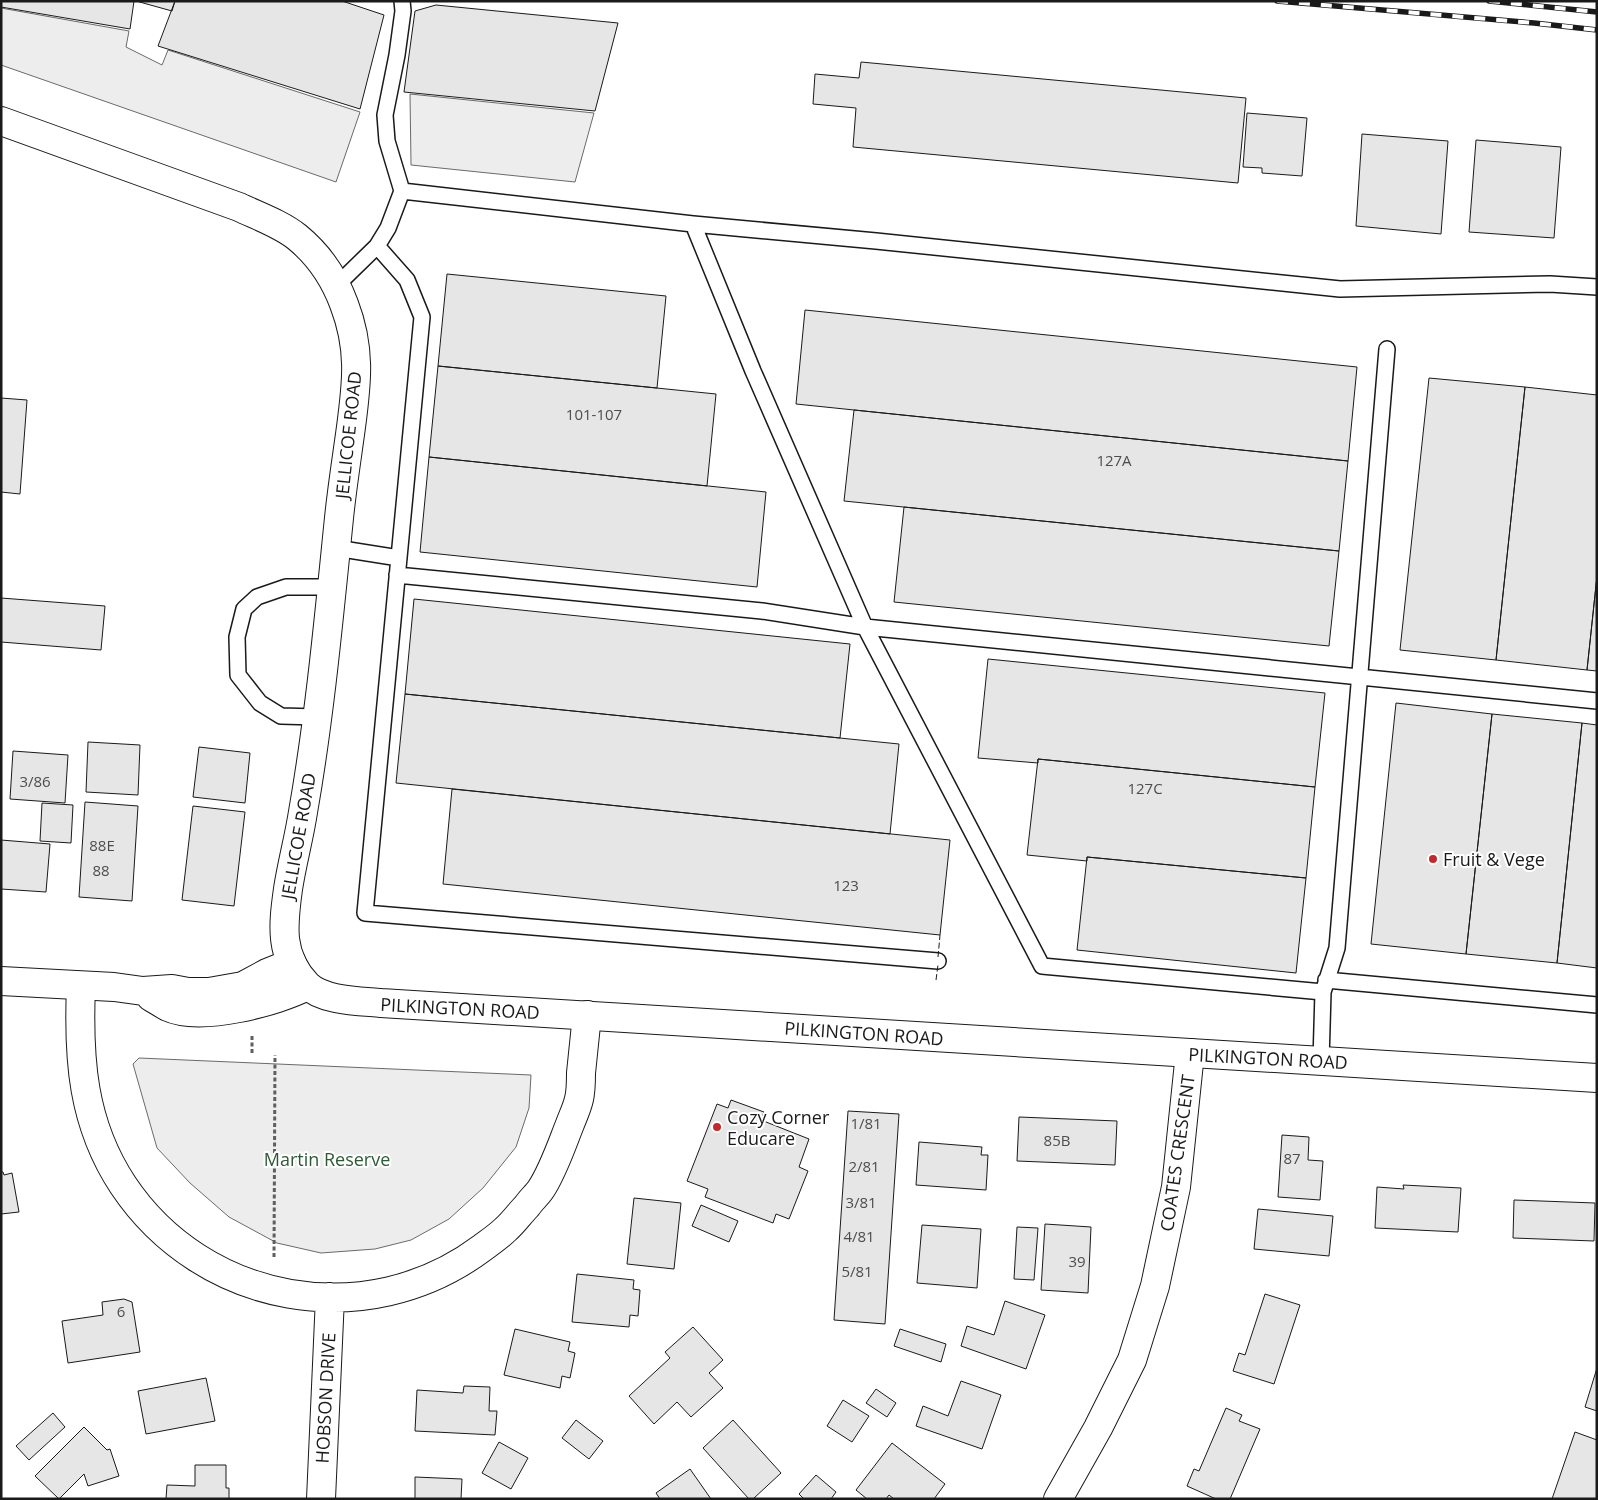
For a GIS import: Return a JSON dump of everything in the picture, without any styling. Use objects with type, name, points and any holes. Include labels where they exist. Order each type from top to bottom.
[{"type":"main road","name":"JELLICOE ROAD","points":[[1,121],[239,207],[274,223],[296,236],[327,267],[344,304],[356,349],[357,378],[311,765],[285,909],[284,934],[286,948],[292,963],[307,986]]},
{"type":"main road","points":[[1,981],[114,987],[143,992],[172,989],[188,992],[209,992],[243,986],[267,973],[292,963]]},
{"type":"main road","points":[[81,986],[80,1021],[85,1092],[98,1138],[123,1185],[141,1210],[159,1229],[203,1262],[231,1277],[273,1291],[301,1296],[330,1297],[378,1294],[414,1284],[462,1263],[505,1231],[541,1189],[562,1146],[579,1100],[587,1015]]},
{"type":"main road","points":[[143,992],[169,1008],[207,1013],[249,1006],[294,993],[307,986]]},
{"type":"main road","name":"PILKINGTON ROAD","points":[[307,986],[323,994],[345,1000],[1597,1078]]},
{"type":"main road","name":"COATES CRESCENT","points":[[1058,1499],[1098,1428],[1132,1360],[1155,1286],[1176,1187],[1190,1053]]},
{"type":"main road","name":"HOBSON DRIVE","points":[[321,1499],[330,1297]]},
{"type":"lane","points":[[336,286],[377,246],[388,228],[402,191],[387,140],[386,116],[397,55],[403,10],[402,1]]},
{"type":"lane","points":[[402,191],[693,224],[1340,289],[1550,284],[1597,287]]},
{"type":"lane","points":[[693,224],[753,371],[865,627],[1042,966],[1597,1005]]},
{"type":"lane","points":[[377,246],[407,280],[422,317],[365,913],[938,961]]},
{"type":"lane","points":[[1321,1061],[1324,986],[1337,948],[1387,349]]},
{"type":"lane","points":[[336,548],[399,558]]},
{"type":"lane","points":[[397,576],[762,611],[865,627],[1597,701]]},
{"type":"lane","points":[[317,717],[281,716],[260,703],[238,675],[237,637],[244,609],[258,597],[286,587],[331,587]]},
{"type":"path","points":[[274,1262],[275,1056]]},
{"type":"shaded area","points":[[1,8],[129,31],[126,47],[162,65],[168,50],[360,112],[336,182],[1,65]]},
{"type":"shaded area","points":[[410,94],[594,113],[575,182],[411,165]]},
{"type":"shaded area","name":"Martin Reserve","points":[[139,1058],[531,1075],[529,1108],[516,1147],[483,1188],[449,1219],[411,1240],[375,1249],[321,1253],[277,1243],[229,1217],[190,1183],[157,1148],[133,1064]]},
{"type":"building","points":[[1,1],[134,1],[130,29],[1,7]]},
{"type":"building","points":[[136,1],[175,1],[172,11]]},
{"type":"building","points":[[175,1],[342,1],[384,15],[360,109],[158,46]]},
{"type":"building","points":[[436,5],[618,23],[595,111],[404,92],[415,11]]},
{"type":"building","points":[[861,62],[1246,98],[1238,183],[853,147],[856,108],[813,104],[815,74],[859,78]]},
{"type":"building","points":[[1247,113],[1307,118],[1302,176],[1262,173],[1262,168],[1243,167]]},
{"type":"building","points":[[1362,134],[1448,141],[1441,234],[1356,226]]},
{"type":"building","points":[[1476,140],[1561,147],[1554,238],[1469,232]]},
{"type":"building","points":[[447,274],[666,296],[657,388],[438,366]]},
{"type":"building","points":[[805,310],[1357,367],[1348,461],[796,404]]},
{"type":"building","points":[[438,366],[716,394],[707,486],[429,457]]},
{"type":"building","points":[[1429,378],[1525,387],[1496,660],[1400,650]]},
{"type":"building","points":[[1525,387],[1597,395],[1597,576],[1587,670],[1496,660]]},
{"type":"building","points":[[1,398],[27,400],[20,494],[1,492]]},
{"type":"building","points":[[854,410],[1348,461],[1339,551],[844,501]]},
{"type":"building","points":[[429,457],[766,492],[757,587],[420,552]]},
{"type":"building","points":[[904,507],[1339,551],[1329,646],[894,602]]},
{"type":"building","points":[[1597,576],[1597,671],[1587,670]]},
{"type":"building","points":[[1,598],[105,606],[101,650],[1,642]]},
{"type":"building","points":[[414,599],[850,644],[840,738],[405,694]]},
{"type":"building","points":[[988,659],[1325,693],[1315,787],[1038,759],[1038,763],[978,758]]},
{"type":"building","points":[[405,694],[899,744],[890,834],[396,783]]},
{"type":"building","points":[[1396,703],[1492,714],[1466,954],[1371,944]]},
{"type":"building","points":[[1492,714],[1582,723],[1557,963],[1466,954]]},
{"type":"building","points":[[1582,723],[1597,725],[1597,968],[1557,963]]},
{"type":"building","points":[[88,742],[140,745],[138,795],[86,792]]},
{"type":"building","points":[[199,747],[250,753],[245,803],[193,797]]},
{"type":"building","points":[[13,751],[68,755],[65,803],[10,799]]},
{"type":"building","points":[[1038,759],[1315,787],[1306,878],[1087,857],[1087,861],[1027,855]]},
{"type":"building","points":[[452,789],[950,840],[940,935],[443,884]]},
{"type":"building","points":[[85,802],[138,806],[132,901],[79,897]]},
{"type":"building","points":[[42,803],[73,805],[71,843],[40,841]]},
{"type":"building","points":[[193,806],[245,812],[234,906],[182,900]]},
{"type":"building","points":[[1,840],[50,844],[46,892],[1,889]]},
{"type":"building","points":[[1087,857],[1306,878],[1296,973],[1077,950]]},
{"type":"building","points":[[731,1100],[764,1112],[761,1120],[809,1139],[799,1167],[808,1171],[789,1219],[776,1214],[773,1223],[705,1197],[708,1189],[687,1181],[717,1104],[728,1108]]},
{"type":"building","points":[[848,1111],[899,1114],[885,1324],[834,1320]]},
{"type":"building","points":[[1019,1117],[1117,1121],[1115,1165],[1017,1161]]},
{"type":"building","points":[[1282,1135],[1309,1137],[1308,1160],[1323,1161],[1320,1200],[1278,1197]]},
{"type":"building","points":[[919,1142],[982,1147],[981,1155],[988,1155],[986,1190],[916,1185]]},
{"type":"building","points":[[1,1172],[4,1175],[12,1173],[19,1212],[1,1214]]},
{"type":"building","points":[[1403,1185],[1461,1188],[1458,1232],[1375,1228],[1377,1187],[1404,1189]]},
{"type":"building","points":[[634,1198],[681,1203],[674,1269],[627,1264]]},
{"type":"building","points":[[1514,1200],[1595,1203],[1594,1241],[1513,1238]]},
{"type":"building","points":[[701,1205],[738,1221],[729,1242],[692,1226]]},
{"type":"building","points":[[1258,1209],[1333,1216],[1329,1256],[1254,1249]]},
{"type":"building","points":[[1045,1224],[1091,1227],[1088,1293],[1041,1290]]},
{"type":"building","points":[[922,1225],[981,1229],[977,1288],[917,1283]]},
{"type":"building","points":[[1017,1227],[1038,1228],[1034,1280],[1014,1279]]},
{"type":"building","points":[[577,1274],[634,1280],[633,1289],[640,1290],[638,1316],[630,1315],[629,1327],[572,1322]]},
{"type":"building","points":[[1265,1294],[1300,1305],[1274,1384],[1233,1371],[1239,1353],[1245,1355]]},
{"type":"building","points":[[124,1299],[132,1302],[140,1352],[68,1363],[62,1321],[103,1315],[102,1302]]},
{"type":"building","points":[[1005,1301],[1045,1315],[1026,1369],[961,1346],[967,1326],[994,1335]]},
{"type":"building","points":[[693,1327],[723,1360],[709,1373],[723,1388],[691,1417],[677,1402],[654,1424],[629,1396],[670,1358],[665,1352]]},
{"type":"building","points":[[515,1329],[570,1342],[568,1351],[575,1353],[570,1378],[562,1376],[560,1388],[504,1375]]},
{"type":"building","points":[[900,1329],[946,1344],[941,1362],[894,1346]]},
{"type":"building","points":[[1597,1368],[1597,1411],[1585,1407]]},
{"type":"building","points":[[206,1378],[215,1421],[146,1434],[138,1391]]},
{"type":"building","points":[[961,1381],[1001,1395],[982,1449],[916,1426],[923,1406],[948,1416]]},
{"type":"building","points":[[464,1386],[490,1387],[489,1411],[497,1411],[495,1435],[415,1431],[417,1390],[463,1393]]},
{"type":"building","points":[[876,1389],[896,1403],[887,1417],[866,1403]]},
{"type":"building","points":[[843,1400],[869,1416],[852,1442],[827,1426]]},
{"type":"building","points":[[1226,1408],[1242,1415],[1239,1421],[1260,1429],[1230,1499],[1216,1499],[1187,1486],[1194,1469],[1199,1471]]},
{"type":"building","points":[[53,1413],[65,1427],[29,1460],[16,1446]]},
{"type":"building","points":[[576,1420],[603,1441],[589,1459],[562,1438]]},
{"type":"building","points":[[733,1420],[781,1473],[753,1499],[749,1499],[703,1448]]},
{"type":"building","points":[[84,1427],[107,1450],[110,1449],[119,1476],[88,1486],[84,1474],[59,1499],[35,1476]]},
{"type":"building","points":[[1575,1432],[1597,1440],[1597,1499],[1552,1499]]},
{"type":"building","points":[[499,1442],[528,1458],[511,1489],[482,1473]]},
{"type":"building","points":[[892,1443],[945,1484],[934,1499],[894,1499],[889,1495],[886,1499],[867,1499],[856,1490]]},
{"type":"building","points":[[195,1465],[226,1465],[226,1488],[229,1488],[229,1499],[166,1499],[167,1485],[195,1486]]},
{"type":"building","points":[[690,1469],[711,1499],[660,1499],[656,1493]]},
{"type":"building","points":[[816,1475],[836,1492],[831,1499],[804,1499],[799,1494]]},
{"type":"building","points":[[415,1477],[462,1479],[461,1499],[415,1499]]},
{"type":"railway","points":[[1277,1],[1597,30]]},
{"type":"railway","points":[[1489,1],[1597,12]]},
{"type":"fence","points":[[938,957],[940,935]]},
{"type":"fence","points":[[936,980],[938,965]]},
{"type":"place","name":"Fruit & Vege","points":[[1433,859]]},
{"type":"place","name":"Cozy Corner Educare","points":[[717,1127]]}]
